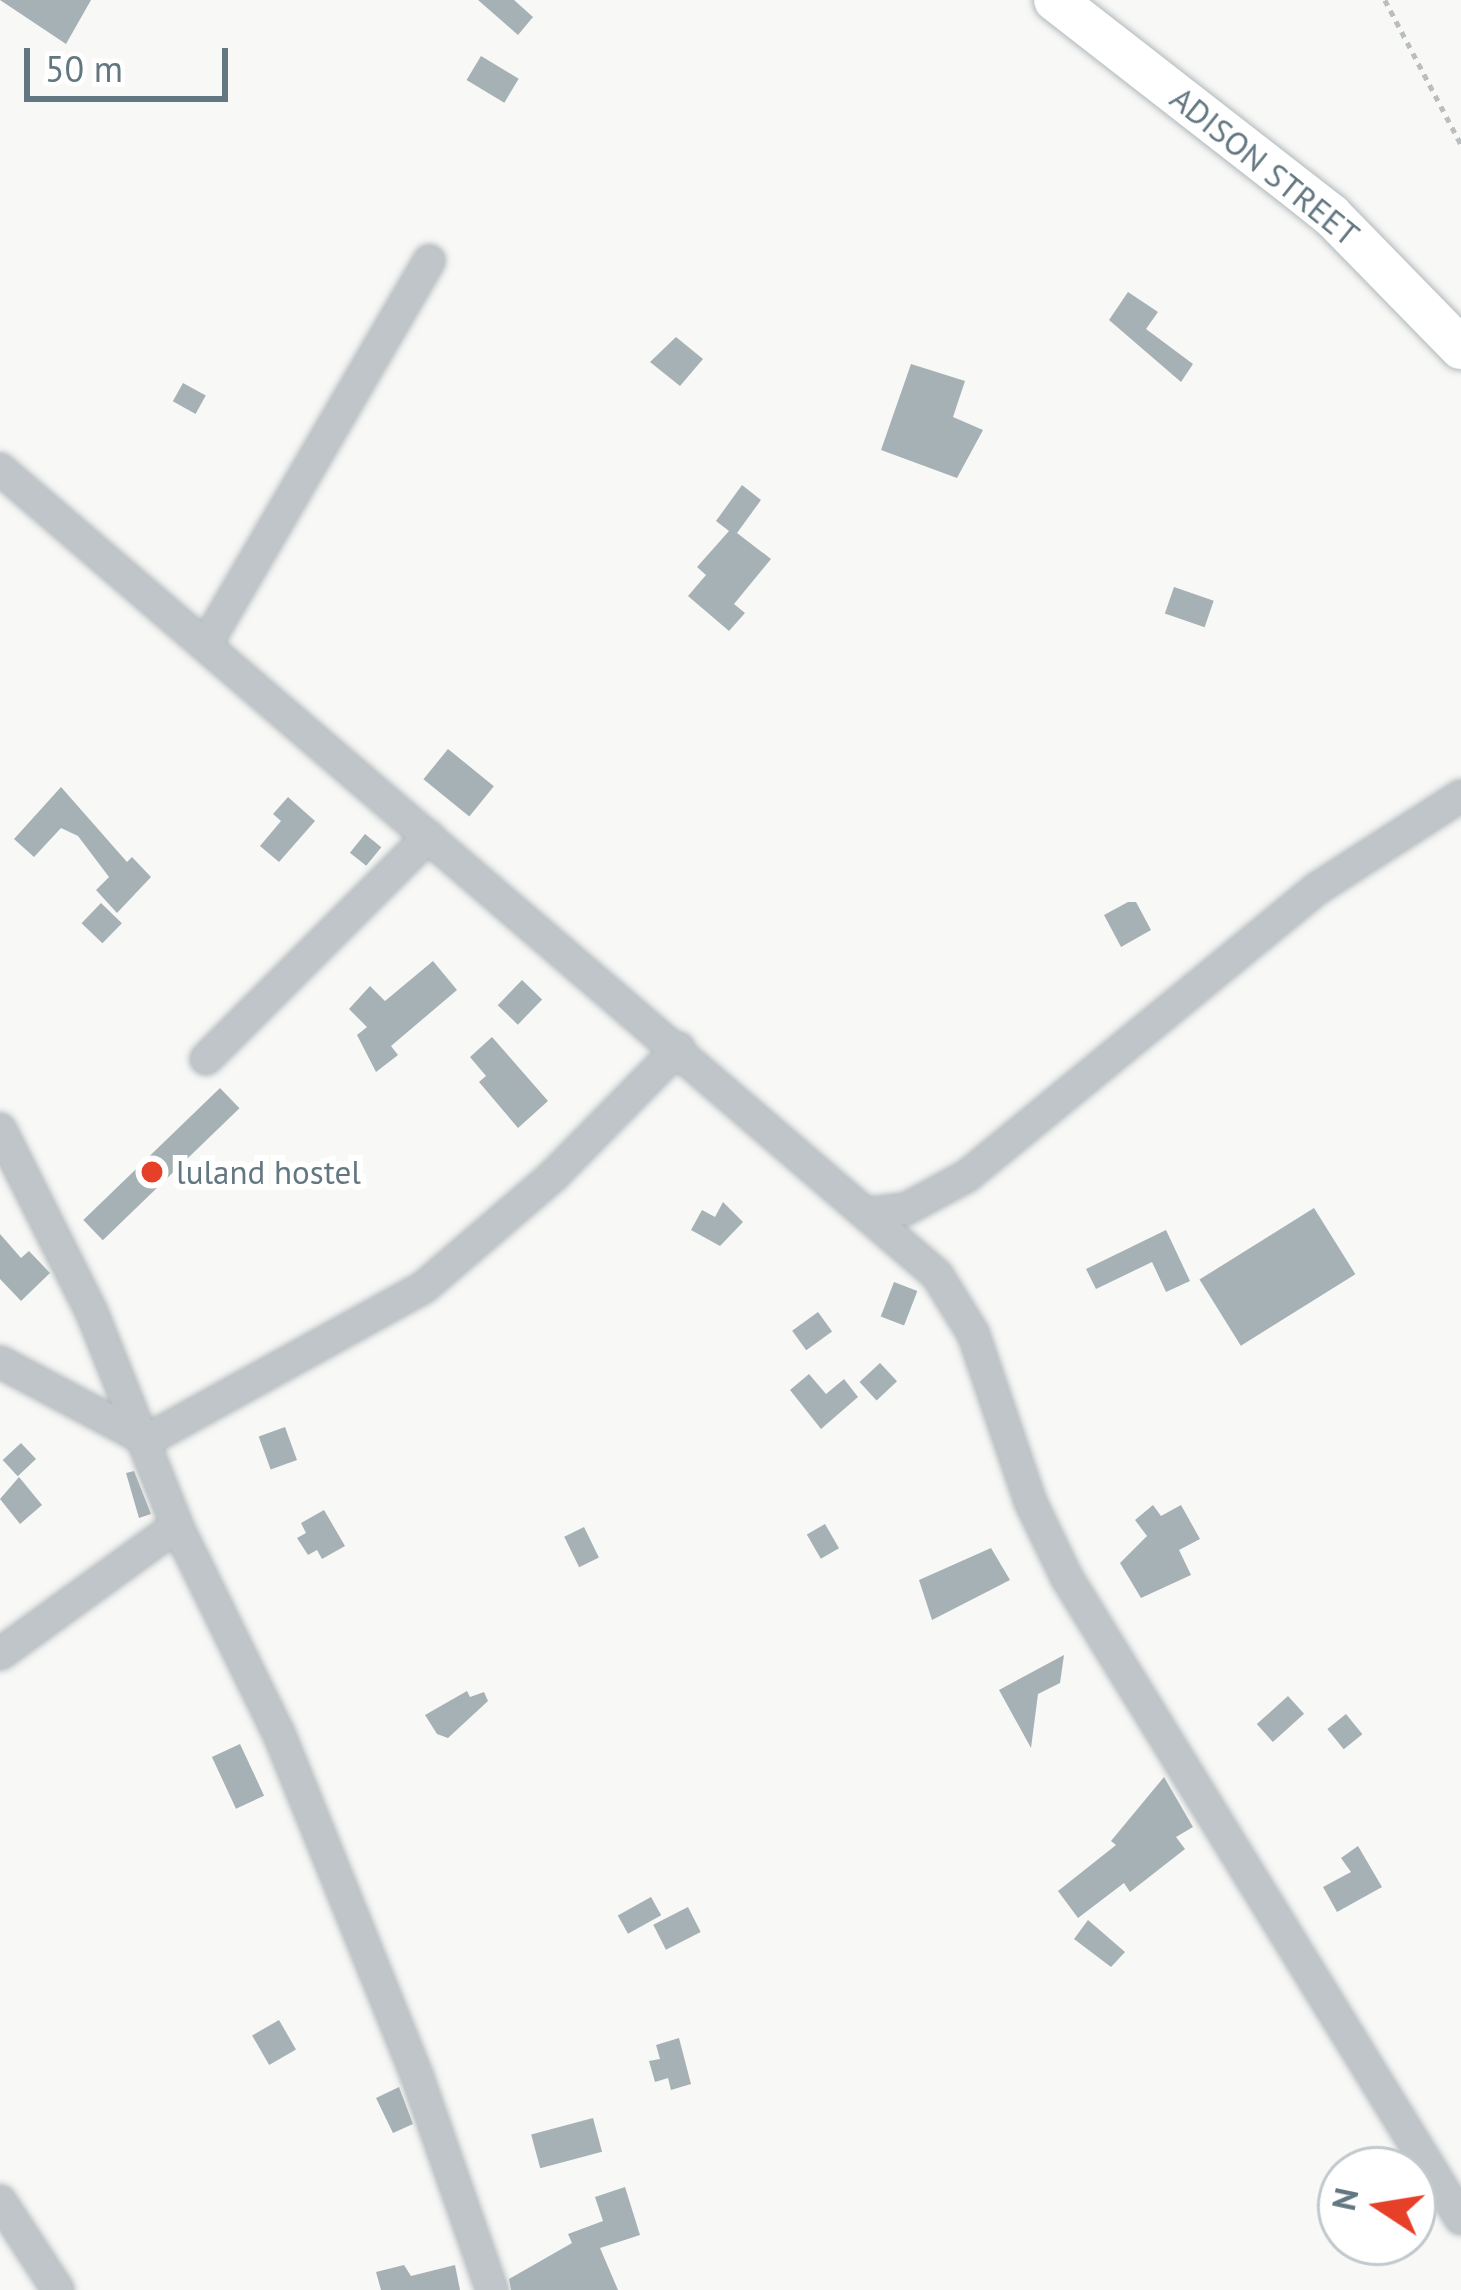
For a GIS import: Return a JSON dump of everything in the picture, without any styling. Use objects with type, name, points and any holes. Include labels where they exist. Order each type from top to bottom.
[{"type":"street","name":"ADISON STREET","points":[[1055,0],[1331,215],[1461,348]]},
{"type":"street","points":[[208,641],[428,260]]},
{"type":"street","points":[[0,469],[208,641],[428,836],[872,1213],[954,1296],[1067,1579],[1461,2219]]},
{"type":"street","points":[[872,1213],[906,1209],[967,1176],[1318,888],[1461,796]]},
{"type":"street","points":[[206,1059],[428,836]]},
{"type":"street","points":[[147,1440],[424,1287],[554,1175],[679,1048]]},
{"type":"street","points":[[0,1130],[147,1440],[177,1526],[279,1734],[417,2076],[492,2290]]},
{"type":"street","points":[[0,1362],[147,1440]]},
{"type":"street","points":[[0,1654],[177,1526]]},
{"type":"street","points":[[0,2201],[58,2290]]},
{"type":"path","points":[[1385,0],[1461,144]]},
{"type":"building","points":[[0,0],[91,0],[66,44]]},
{"type":"building","points":[[478,0],[514,0],[533,17],[518,35]]},
{"type":"building","points":[[481,56],[519,79],[504,103],[467,80]]},
{"type":"building","points":[[1128,292],[1158,312],[1146,329],[1193,364],[1181,382],[1109,320]]},
{"type":"building","points":[[676,337],[703,359],[680,386],[650,362]]},
{"type":"building","points":[[911,364],[965,381],[953,417],[983,430],[957,478],[881,450]]},
{"type":"building","points":[[183,383],[206,396],[196,414],[173,401]]},
{"type":"building","points":[[742,485],[761,500],[737,533],[771,559],[734,604],[745,613],[729,631],[688,596],[706,575],[697,567],[729,531],[716,521]]},
{"type":"building","points":[[1174,587],[1214,601],[1205,627],[1165,613]]},
{"type":"building","points":[[448,749],[494,786],[469,816],[423,779]]},
{"type":"building","points":[[61,787],[127,862],[132,857],[151,877],[117,913],[96,890],[109,877],[78,836],[61,828],[34,857],[14,839]]},
{"type":"building","points":[[288,797],[315,821],[279,862],[260,846],[281,821],[273,814]]},
{"type":"building","points":[[365,834],[381,847],[366,866],[350,853]]},
{"type":"building","points":[[1136,902],[1151,930],[1121,947],[1104,915]]},
{"type":"building","points":[[101,903],[122,923],[102,943],[82,923]]},
{"type":"building","points":[[433,961],[457,990],[391,1046],[398,1055],[376,1072],[357,1035],[367,1027],[349,1009],[370,986],[385,1001]]},
{"type":"building","points":[[522,980],[542,999],[518,1025],[498,1005]]},
{"type":"building","points":[[492,1037],[548,1101],[518,1128],[479,1082],[486,1076],[470,1057]]},
{"type":"building","points":[[220,1088],[239,1108],[103,1240],[83,1220]]},
{"type":"building","points":[[723,1202],[743,1222],[720,1246],[691,1230],[702,1210],[715,1217]]},
{"type":"building","points":[[1314,1208],[1355,1274],[1241,1346],[1200,1280]]},
{"type":"building","points":[[1166,1230],[1190,1281],[1166,1292],[1152,1262],[1096,1289],[1086,1269]]},
{"type":"building","points":[[0,1234],[21,1258],[29,1251],[50,1273],[21,1301],[0,1279]]},
{"type":"building","points":[[894,1282],[917,1291],[904,1326],[881,1317]]},
{"type":"building","points":[[818,1312],[832,1331],[806,1350],[792,1331]]},
{"type":"building","points":[[880,1363],[897,1381],[877,1400],[860,1382]]},
{"type":"building","points":[[809,1374],[826,1394],[844,1379],[858,1397],[821,1429],[790,1390]]},
{"type":"building","points":[[285,1427],[297,1460],[271,1469],[259,1437]]},
{"type":"building","points":[[21,1443],[36,1459],[18,1476],[3,1460]]},
{"type":"building","points":[[134,1471],[151,1514],[139,1518],[126,1473]]},
{"type":"building","points":[[19,1477],[42,1505],[20,1524],[0,1499]]},
{"type":"building","points":[[1153,1505],[1161,1516],[1181,1505],[1200,1539],[1179,1550],[1191,1575],[1141,1598],[1120,1563],[1147,1536],[1135,1520]]},
{"type":"building","points":[[324,1510],[345,1546],[322,1559],[317,1550],[308,1555],[297,1538],[306,1533],[301,1523]]},
{"type":"building","points":[[825,1524],[839,1548],[821,1559],[807,1534]]},
{"type":"building","points":[[584,1527],[599,1558],[579,1567],[564,1537]]},
{"type":"building","points":[[991,1548],[1010,1580],[932,1620],[919,1580]]},
{"type":"building","points":[[1064,1655],[1060,1683],[1038,1694],[1031,1748],[999,1690]]},
{"type":"building","points":[[467,1691],[470,1697],[484,1692],[488,1701],[448,1738],[437,1734],[425,1715]]},
{"type":"building","points":[[1288,1696],[1304,1714],[1273,1742],[1257,1724]]},
{"type":"building","points":[[1346,1714],[1362,1734],[1344,1749],[1327,1729]]},
{"type":"building","points":[[240,1744],[264,1796],[236,1809],[212,1757]]},
{"type":"building","points":[[1164,1777],[1193,1827],[1176,1837],[1185,1849],[1130,1892],[1124,1883],[1078,1918],[1058,1891],[1116,1845],[1111,1841]]},
{"type":"building","points":[[1358,1846],[1382,1887],[1337,1912],[1323,1887],[1351,1872],[1341,1858]]},
{"type":"building","points":[[651,1897],[661,1915],[628,1934],[618,1915]]},
{"type":"building","points":[[688,1907],[701,1932],[666,1950],[653,1925]]},
{"type":"building","points":[[1088,1920],[1125,1952],[1111,1967],[1074,1939]]},
{"type":"building","points":[[279,2020],[296,2049],[269,2065],[252,2036]]},
{"type":"building","points":[[679,2038],[691,2084],[671,2090],[668,2078],[655,2082],[649,2061],[660,2059],[656,2045]]},
{"type":"building","points":[[399,2087],[413,2124],[393,2133],[376,2098]]},
{"type":"building","points":[[593,2118],[602,2152],[540,2168],[531,2135]]},
{"type":"building","points":[[625,2187],[640,2235],[600,2248],[618,2290],[511,2290],[509,2279],[572,2243],[568,2234],[603,2221],[595,2197]]},
{"type":"building","points":[[404,2265],[411,2276],[455,2265],[460,2290],[381,2290],[376,2272]]},
{"type":"place","name":"luland hostel","points":[[152,1172]]}]
